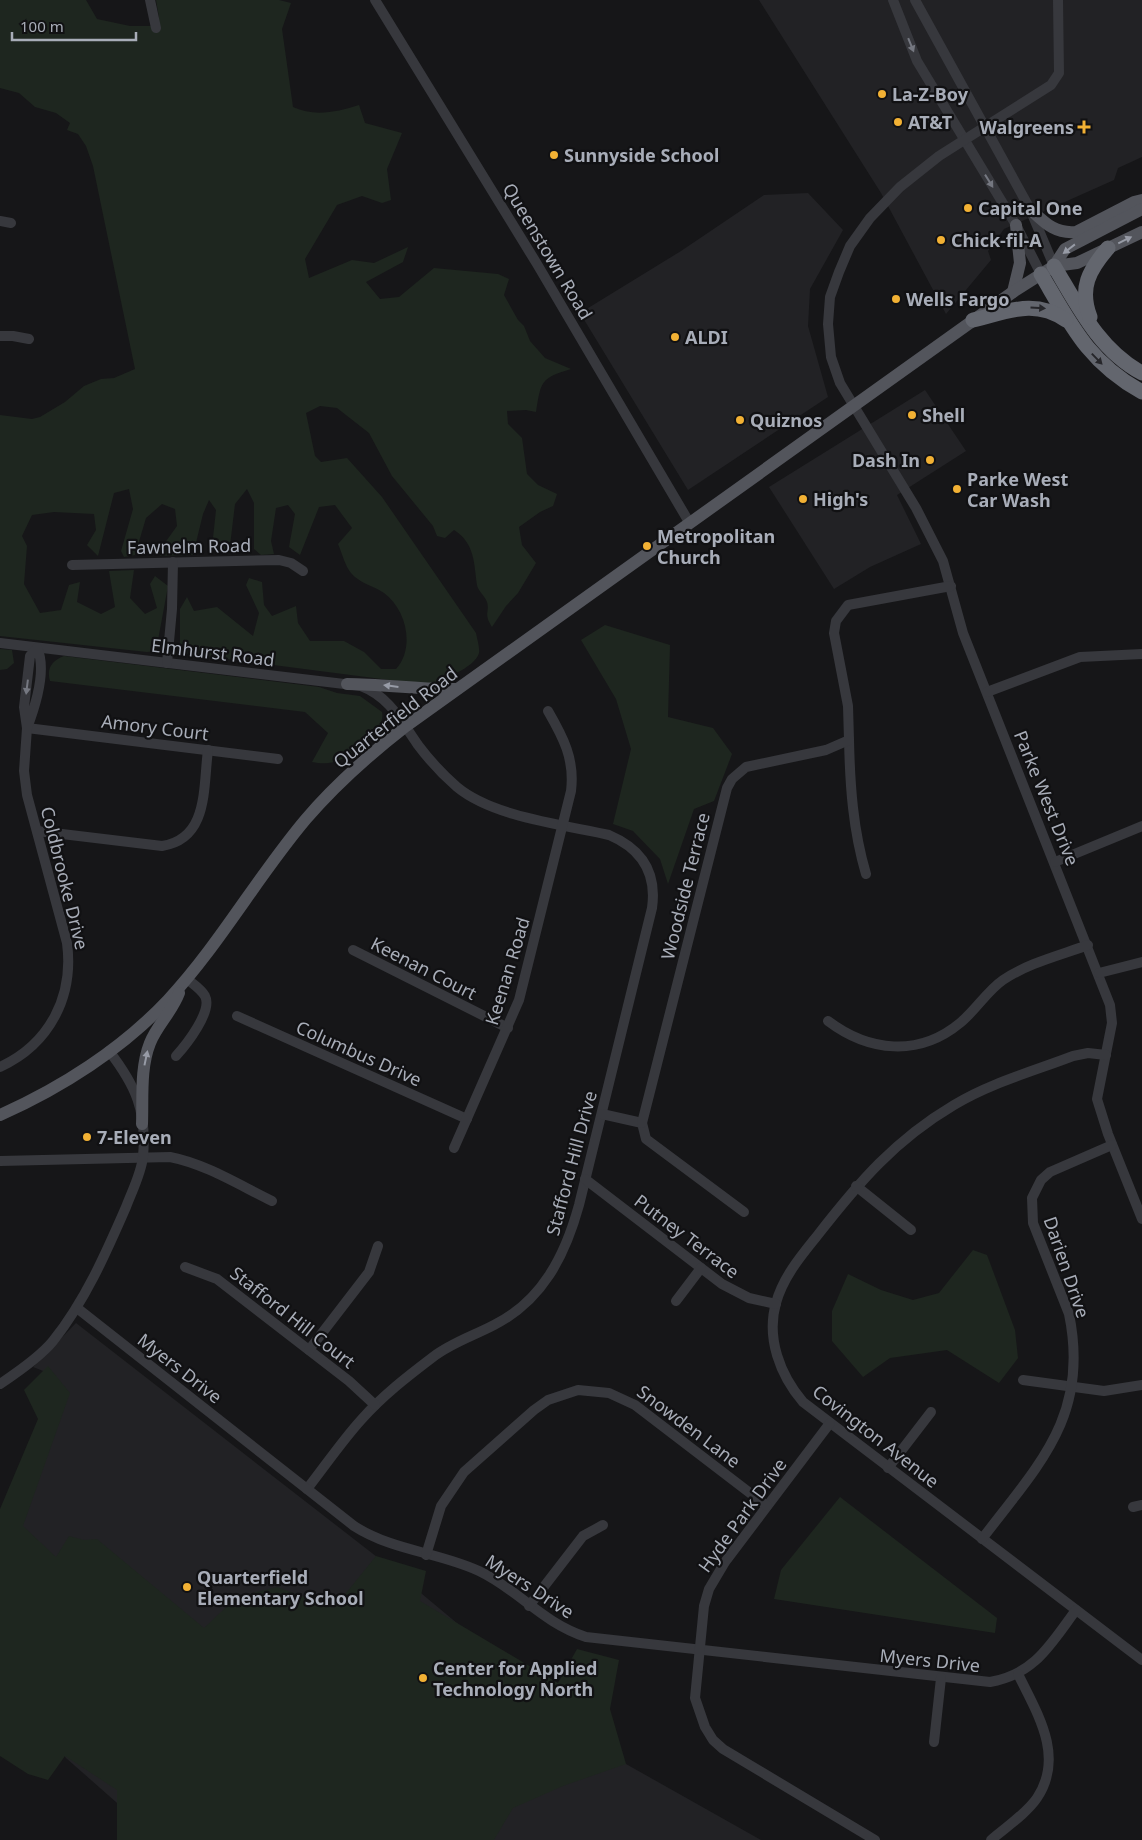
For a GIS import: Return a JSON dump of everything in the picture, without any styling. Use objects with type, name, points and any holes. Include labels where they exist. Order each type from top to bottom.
[{"type":"highway","points":[[1096,335],[1086,307],[1085,288],[1094,263],[1108,248]]},
{"type":"highway","points":[[1054,266],[1096,335],[1116,354],[1142,373]]},
{"type":"highway","points":[[1041,274],[1084,345],[1113,374],[1142,392]]},
{"type":"highway","points":[[973,320],[1032,307],[1052,310],[1068,320]]},
{"type":"main road","points":[[1030,209],[1049,227],[1066,233],[1076,232],[1134,202],[1142,200]]},
{"type":"main road","name":"Quarterfield Road","points":[[1054,266],[1065,249],[1142,209]]},
{"type":"main road","points":[[1013,292],[1020,263],[1016,225]]},
{"type":"main road","name":"Quarterfield Road","points":[[0,1114],[48,1090],[109,1051],[150,1017],[185,982],[306,819],[353,770],[406,726],[1013,292],[1054,266],[1077,263],[1142,232]]},
{"type":"main road","points":[[347,684],[379,684],[429,690],[457,689]]},
{"type":"main road","points":[[142,1124],[144,1067],[149,1044],[174,1006],[185,982]]},
{"type":"street","points":[[150,0],[156,28]]},
{"type":"street","name":"Queenstown Road","points":[[376,0],[541,271],[689,522]]},
{"type":"street","points":[[893,0],[917,60],[1016,225],[1041,274]]},
{"type":"street","points":[[916,0],[984,128],[1030,209],[1054,266]]},
{"type":"street","name":"Parke West Drive","points":[[1058,0],[1059,73],[1051,85],[1038,95],[963,139],[900,187],[870,218],[850,246],[839,272],[830,297],[828,324],[831,357],[840,383],[933,538],[951,586],[963,633],[1110,1004],[1112,1023],[1097,1100],[1112,1145],[1142,1219]]},
{"type":"street","points":[[0,221],[11,223]]},
{"type":"street","points":[[0,336],[29,339]]},
{"type":"street","name":"Fawnelm Road","points":[[72,565],[280,560],[291,563],[303,571]]},
{"type":"street","points":[[167,663],[172,609],[173,562]]},
{"type":"street","points":[[866,874],[854,823],[848,706],[834,633],[836,622],[848,605],[951,586]]},
{"type":"street","name":"Elmhurst Road","points":[[0,643],[347,684],[373,690],[383,698],[406,726],[434,766],[458,788],[494,808],[609,836],[622,841],[640,855]]},
{"type":"street","name":"Coldbrooke Drive","points":[[0,1067],[20,1056],[43,1035],[60,1008],[68,980],[67,943],[27,794],[24,771],[27,728],[24,707],[30,656],[37,648]]},
{"type":"street","points":[[987,692],[1080,657],[1142,654]]},
{"type":"street","name":"Keenan Road","points":[[454,1148],[508,1028],[525,980],[571,791],[572,764],[564,739],[548,710]]},
{"type":"street","name":"Amory Court","points":[[27,728],[278,759]]},
{"type":"street","name":"Woodside Terrace","points":[[642,1123],[726,788],[732,779],[746,767],[826,750],[849,740]]},
{"type":"street","points":[[37,831],[162,846],[182,841],[190,834],[198,819],[208,750]]},
{"type":"street","points":[[1055,862],[1142,826]]},
{"type":"street","name":"Stafford Hill Drive","points":[[307,1489],[361,1420],[375,1406],[435,1355],[504,1320],[538,1293],[563,1253],[572,1230],[586,1179],[652,908],[652,880],[640,855]]},
{"type":"street","points":[[828,1021],[858,1040],[879,1045],[902,1047],[918,1045],[938,1038],[961,1022],[1002,980],[1088,945]]},
{"type":"street","name":"Keenan Court","points":[[352,950],[508,1028]]},
{"type":"street","points":[[1099,973],[1142,962]]},
{"type":"street","points":[[176,1056],[198,1025],[207,1002],[205,995],[185,982]]},
{"type":"street","name":"Columbus Drive","points":[[237,1016],[467,1119]]},
{"type":"street","points":[[0,1384],[52,1343],[76,1308],[119,1223],[139,1175],[143,1158],[142,1124],[133,1084],[109,1051]]},
{"type":"street","name":"Covington Avenue","points":[[1106,1055],[1088,1053],[1073,1056],[955,1104],[898,1143],[856,1186],[796,1263],[776,1304],[774,1337],[776,1350],[786,1378],[803,1402],[1142,1660]]},
{"type":"street","points":[[602,1114],[642,1123],[646,1139],[744,1212]]},
{"type":"street","name":"Darien Drive","points":[[982,1539],[1050,1448],[1066,1415],[1072,1388],[1074,1359],[1069,1314],[1032,1223],[1032,1198],[1041,1180],[1050,1172],[1112,1145]]},
{"type":"street","points":[[0,1161],[156,1157],[184,1160],[272,1201]]},
{"type":"street","name":"Putney Terrace","points":[[586,1179],[735,1292],[749,1298],[776,1304]]},
{"type":"street","points":[[856,1186],[910,1230]]},
{"type":"street","points":[[309,1350],[369,1272],[378,1246]]},
{"type":"street","name":"Stafford Hill Court","points":[[185,1267],[217,1279],[349,1381],[375,1406]]},
{"type":"street","points":[[676,1301],[701,1268]]},
{"type":"street","name":"Myers Drive","points":[[76,1308],[369,1536],[385,1544],[450,1560],[481,1572],[557,1626],[586,1637],[990,1682],[1018,1674],[1029,1668],[1076,1610]]},
{"type":"street","points":[[1023,1380],[1104,1391],[1142,1385]]},
{"type":"street","name":"Snowden Lane","points":[[426,1554],[440,1506],[464,1472],[534,1410],[548,1400],[578,1390],[609,1393],[635,1405],[767,1506]]},
{"type":"street","points":[[888,1468],[931,1412]]},
{"type":"street","name":"Hyde Park Drive","points":[[830,1424],[716,1575],[704,1606],[695,1698],[702,1721],[713,1740],[734,1756],[874,1840]]},
{"type":"street","points":[[529,1606],[583,1536],[604,1525]]},
{"type":"street","points":[[991,1840],[1038,1797],[1046,1780],[1049,1763],[1047,1737],[1018,1674]]},
{"type":"street","points":[[934,1742],[941,1678]]},
{"type":"shaded area","points":[[0,0],[86,0],[97,19],[130,26],[152,26],[159,17],[156,0],[279,0],[291,3],[282,29],[293,107],[317,113],[342,110],[359,105],[365,123],[402,133],[387,169],[391,200],[382,203],[362,196],[337,205],[305,259],[309,278],[352,260],[374,263],[408,247],[403,262],[366,282],[380,299],[399,297],[434,268],[498,274],[509,279],[504,295],[518,320],[524,326],[530,341],[545,358],[571,369],[553,375],[544,383],[539,394],[536,412],[526,410],[507,411],[508,424],[522,438],[527,474],[538,485],[557,494],[553,506],[540,512],[519,527],[522,545],[536,563],[518,593],[506,606],[492,627],[487,616],[487,602],[478,587],[470,548],[461,535],[454,530],[445,538],[437,536],[433,526],[392,476],[369,433],[337,408],[320,406],[306,413],[315,456],[321,462],[347,458],[382,497],[476,633],[479,653],[471,664],[449,677],[428,685],[180,653],[180,609],[187,597],[194,611],[217,607],[253,636],[259,613],[246,585],[249,578],[262,582],[264,605],[272,616],[296,606],[298,623],[310,641],[344,641],[364,652],[381,669],[396,669],[402,660],[407,640],[403,619],[392,600],[384,593],[358,579],[349,570],[338,544],[352,528],[335,505],[319,507],[300,555],[289,547],[295,514],[288,505],[276,508],[271,541],[274,554],[261,555],[254,549],[254,503],[247,489],[235,504],[229,554],[215,553],[212,547],[216,510],[209,500],[203,514],[193,555],[160,556],[159,551],[177,526],[175,509],[162,504],[146,518],[135,555],[124,557],[121,551],[133,509],[129,489],[114,493],[98,556],[87,545],[96,530],[94,514],[54,512],[32,515],[22,536],[27,546],[24,584],[40,613],[61,610],[69,585],[80,582],[77,602],[101,614],[115,607],[109,571],[134,570],[130,598],[145,614],[157,608],[150,584],[155,576],[168,586],[156,651],[147,652],[0,636],[0,415],[32,419],[40,417],[65,402],[84,386],[101,379],[114,378],[135,369],[93,166],[86,146],[78,134],[67,130],[70,123],[56,113],[35,107],[19,93],[0,88]]},
{"type":"shaded area","points":[[759,0],[1142,0],[1142,157],[1118,168],[1114,180],[1004,229],[988,251],[991,260],[946,314],[881,193]]},
{"type":"shaded area","points":[[808,193],[843,230],[810,289],[808,326],[828,397],[688,490],[580,313],[681,251],[764,195]]},
{"type":"shaded area","points":[[925,390],[966,451],[897,495],[921,544],[870,567],[834,589],[769,487]]},
{"type":"shaded area","points":[[605,625],[670,645],[668,717],[713,728],[732,754],[714,801],[694,809],[668,884],[660,859],[633,831],[613,824],[631,749],[616,699],[581,640]]},
{"type":"shaded area","points":[[0,649],[12,650],[14,663],[7,669],[0,670]]},
{"type":"shaded area","points":[[64,656],[319,687],[337,693],[360,696],[382,712],[382,719],[375,734],[347,757],[330,763],[312,762],[328,733],[305,712],[50,681],[49,672],[51,665]]},
{"type":"shaded area","points":[[973,1250],[987,1255],[1015,1330],[1018,1358],[999,1383],[947,1350],[890,1358],[863,1377],[832,1341],[832,1311],[848,1274],[881,1290],[913,1300],[939,1293]]},
{"type":"shaded area","name":"Quarterfield Elementary School","points":[[76,1323],[386,1564],[626,1764],[761,1840],[230,1840],[125,1810],[66,1758],[14,1684],[0,1518],[56,1376],[33,1367]]},
{"type":"shaded area","points":[[48,1366],[70,1393],[23,1526],[56,1557],[69,1536],[84,1540],[97,1539],[204,1628],[237,1597],[277,1587],[334,1608],[376,1556],[426,1571],[420,1601],[558,1683],[577,1649],[619,1660],[610,1709],[626,1764],[563,1786],[513,1808],[494,1840],[117,1840],[117,1790],[65,1756],[48,1780],[28,1774],[0,1756],[0,1509],[38,1419],[24,1390]]},
{"type":"shaded area","points":[[840,1497],[997,1618],[995,1633],[774,1599],[781,1570]]},
{"type":"place","name":"La-Z-Boy","points":[[882,94]]},
{"type":"place","name":"AT&T","points":[[898,122]]},
{"type":"place","name":"Walgreens","points":[[1084,127]]},
{"type":"place","name":"Sunnyside School","points":[[554,155]]},
{"type":"place","name":"Capital One","points":[[968,208]]},
{"type":"place","name":"Chick-fil-A","points":[[941,240]]},
{"type":"place","name":"Wells Fargo","points":[[896,299]]},
{"type":"place","name":"ALDI","points":[[675,337]]},
{"type":"place","name":"Shell","points":[[912,415]]},
{"type":"place","name":"Quiznos","points":[[740,420]]},
{"type":"place","name":"Dash In","points":[[930,460]]},
{"type":"place","name":"Parke West Car Wash","points":[[957,489]]},
{"type":"place","name":"High's","points":[[803,499]]},
{"type":"place","name":"Metropolitan Church","points":[[647,546]]},
{"type":"place","name":"7-Eleven","points":[[87,1137]]},
{"type":"place","name":"Quarterfield Elementary School","points":[[187,1587]]},
{"type":"place","name":"Center for Applied Technology North","points":[[423,1678]]}]
